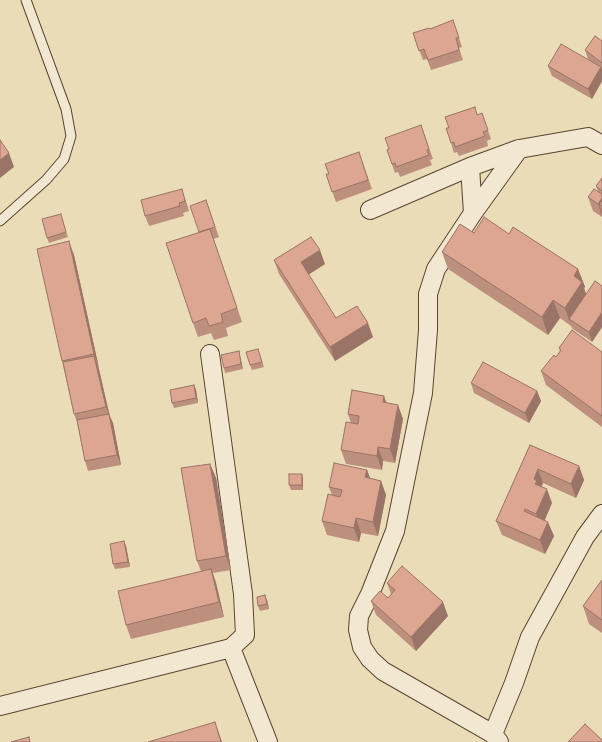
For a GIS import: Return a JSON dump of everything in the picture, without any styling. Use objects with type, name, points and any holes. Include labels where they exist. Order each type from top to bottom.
[{"type":"street","points":[[370,210],[470,167],[519,149],[588,137],[602,145]]},
{"type":"street","points":[[519,149],[473,213],[436,269],[428,294],[428,330],[424,393],[395,531],[370,594],[359,616],[358,630],[362,647],[370,659],[383,671],[496,738],[530,637],[585,537],[602,514]]},
{"type":"street","points":[[470,167],[473,213]]},
{"type":"street","points":[[0,706],[93,684],[231,648],[245,635],[243,594],[210,354]]},
{"type":"street","points":[[231,648],[268,742]]},
{"type":"lane","points":[[0,221],[46,180],[64,159],[71,136],[66,109],[26,0]]},
{"type":"building","points":[[453,20],[459,38],[456,38],[459,50],[428,60],[424,49],[419,51],[413,33],[429,28],[430,29]]},
{"type":"building","points":[[595,36],[602,41],[602,63],[585,50]]},
{"type":"building","points":[[561,44],[601,67],[588,89],[548,66]]},
{"type":"building","points":[[475,107],[477,115],[482,113],[488,130],[483,132],[485,136],[455,147],[454,142],[451,143],[446,128],[449,128],[445,117]]},
{"type":"building","points":[[421,125],[429,149],[427,150],[429,155],[396,167],[395,163],[392,164],[385,138]]},
{"type":"building","points":[[0,140],[9,153],[0,160]]},
{"type":"building","points":[[359,152],[368,180],[332,192],[326,174],[329,174],[325,164]]},
{"type":"building","points":[[602,178],[602,191],[596,186]]},
{"type":"building","points":[[182,189],[185,201],[179,203],[180,206],[145,216],[141,200]]},
{"type":"building","points":[[594,189],[602,194],[602,198],[598,204],[588,197]]},
{"type":"building","points":[[206,200],[215,227],[199,232],[190,206]]},
{"type":"building","points":[[61,214],[66,232],[47,238],[42,219]]},
{"type":"building","points":[[484,217],[509,234],[513,227],[578,269],[574,276],[582,282],[565,308],[553,300],[542,317],[442,252],[460,224],[474,233]]},
{"type":"building","points":[[210,229],[237,308],[221,314],[223,322],[209,326],[206,318],[193,323],[166,243]]},
{"type":"building","points":[[311,237],[320,250],[301,262],[336,318],[357,306],[368,323],[330,347],[274,260]]},
{"type":"building","points":[[69,241],[94,354],[62,361],[37,249]]},
{"type":"building","points":[[595,281],[602,286],[602,312],[589,332],[569,319]]},
{"type":"building","points":[[572,330],[602,352],[602,416],[541,371],[554,355],[556,357],[561,350],[559,348]]},
{"type":"building","points":[[258,349],[262,362],[250,365],[246,352]]},
{"type":"building","points":[[239,351],[241,364],[224,368],[221,355]]},
{"type":"building","points":[[94,356],[106,407],[74,414],[63,362]]},
{"type":"building","points":[[483,362],[537,391],[525,413],[471,383]]},
{"type":"building","points":[[194,385],[196,398],[172,403],[170,390]]},
{"type":"building","points":[[352,390],[384,396],[383,402],[398,405],[390,449],[378,447],[377,456],[341,450],[346,422],[358,424],[359,416],[348,414]]},
{"type":"building","points":[[109,414],[117,455],[85,461],[77,420]]},
{"type":"building","points":[[530,445],[579,466],[571,484],[538,469],[534,479],[537,481],[535,484],[547,489],[536,514],[525,509],[524,511],[548,522],[540,540],[496,521]]},
{"type":"building","points":[[334,463],[367,470],[365,477],[381,481],[373,522],[356,518],[354,528],[322,521],[328,494],[340,497],[342,490],[329,487]]},
{"type":"building","points":[[210,464],[226,556],[197,561],[181,468]]},
{"type":"building","points":[[289,474],[302,474],[302,485],[289,485]]},
{"type":"building","points":[[124,541],[128,562],[113,564],[110,544]]},
{"type":"building","points":[[402,566],[443,602],[411,637],[371,601],[380,591],[388,598],[395,590],[387,583]]},
{"type":"building","points":[[211,569],[219,602],[126,625],[118,591]]},
{"type":"building","points":[[602,580],[602,620],[583,606]]},
{"type":"building","points":[[265,595],[267,604],[258,606],[257,597]]},
{"type":"building","points":[[215,722],[221,742],[148,742]]},
{"type":"building","points":[[585,724],[602,740],[602,742],[568,742]]},
{"type":"building","points":[[29,737],[30,742],[11,742]]}]
